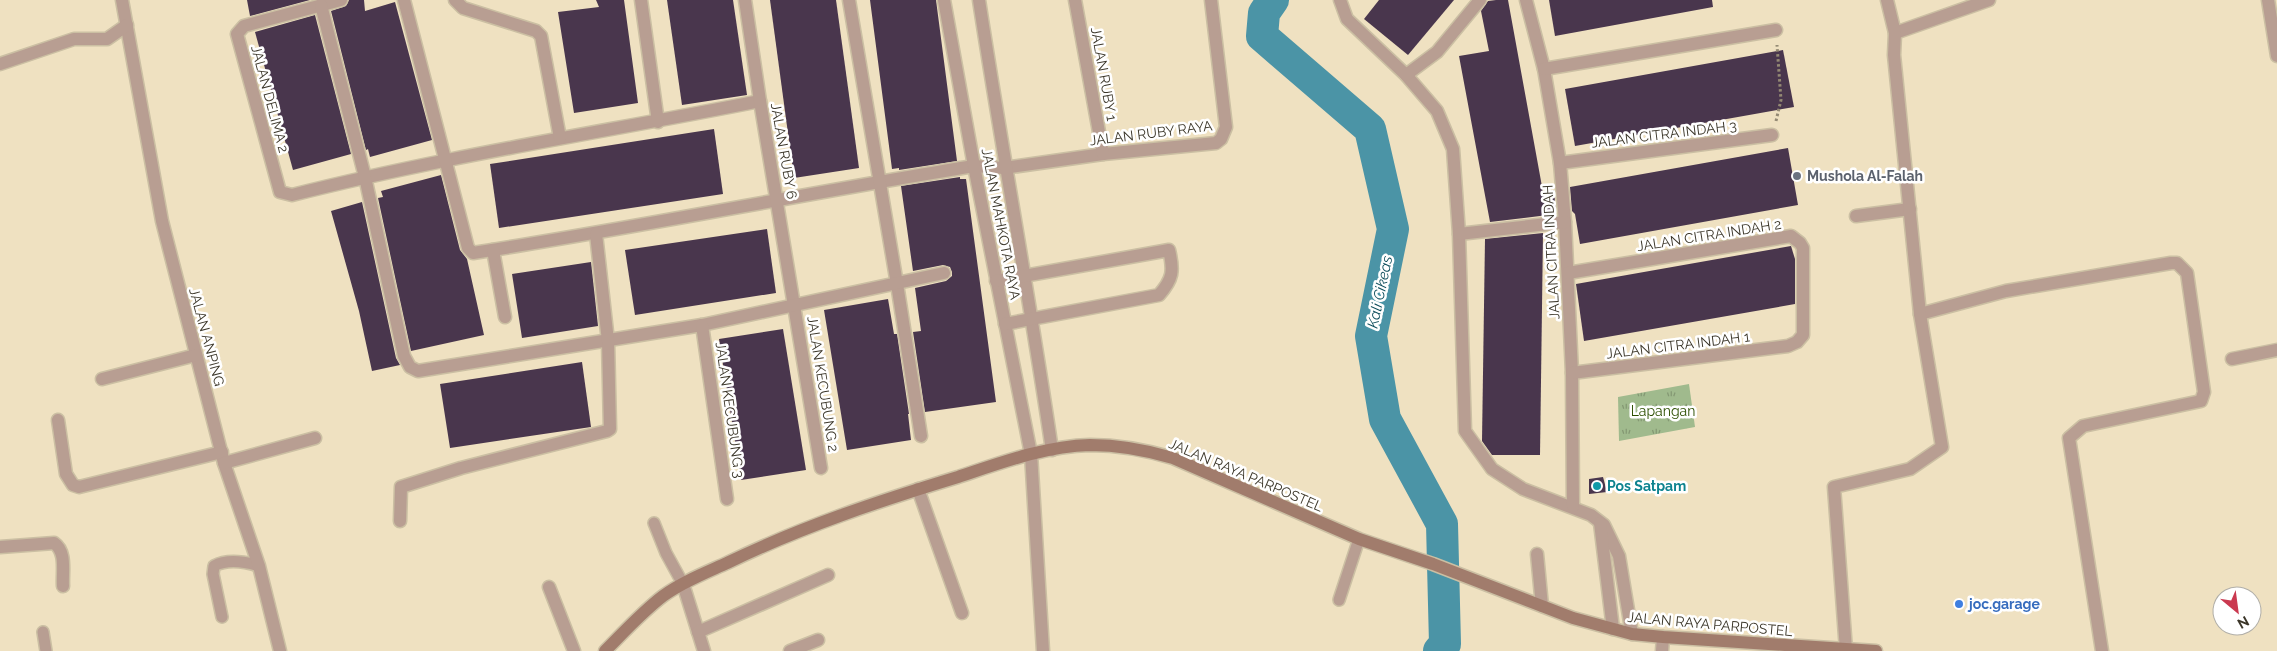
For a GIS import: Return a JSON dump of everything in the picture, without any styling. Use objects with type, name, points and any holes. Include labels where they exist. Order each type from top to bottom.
[{"type":"main road","name":"JALAN RAYA PARPOSTEL","points":[[605,651],[638,617],[663,596],[683,584],[808,526],[1031,454],[1089,445],[1147,450],[1173,458],[1359,539],[1433,564],[1573,618],[1632,634],[1876,651]]},
{"type":"street","name":"JALAN ANPING","points":[[122,0],[162,221],[223,457],[259,566],[280,651]]},
{"type":"street","name":"JALAN DELIMA 2","points":[[341,0],[244,26],[237,34],[280,192],[292,195],[365,177]]},
{"type":"street","points":[[404,0],[445,161]]},
{"type":"street","points":[[455,0],[463,8],[538,33],[541,36],[560,138]]},
{"type":"street","points":[[641,0],[658,122]]},
{"type":"street","name":"JALAN RUBY 6","points":[[745,0],[795,306]]},
{"type":"street","points":[[849,0],[921,436]]},
{"type":"street","name":"JALAN MAHKOTA RAYA","points":[[944,0],[996,281],[1031,454],[1043,651]]},
{"type":"street","name":"JALAN MAHKOTA RAYA","points":[[979,0],[1004,168],[1025,276],[1052,450]]},
{"type":"street","name":"JALAN RUBY 1","points":[[1075,0],[1103,154]]},
{"type":"street","name":"JALAN RUBY RAYA","points":[[445,161],[468,248],[473,252],[596,234],[777,199],[974,166],[1004,168],[1103,154],[1216,143],[1221,139],[1226,127],[1211,0]]},
{"type":"street","points":[[1340,0],[1347,19],[1406,75],[1437,111],[1453,149],[1459,234],[1465,431],[1492,469],[1523,489],[1573,506],[1599,520],[1614,543],[1619,556],[1632,634]]},
{"type":"street","points":[[1406,75],[1437,52],[1480,0]]},
{"type":"street","name":"JALAN CITRA INDAH","points":[[1526,0],[1544,69],[1560,162],[1568,273],[1572,373],[1573,506]]},
{"type":"street","points":[[1854,650],[1834,487],[1910,469],[1942,447],[1920,314],[1894,56],[1896,33],[1887,0]]},
{"type":"street","points":[[1896,33],[1990,0]]},
{"type":"street","points":[[2268,0],[2277,56]]},
{"type":"street","points":[[322,5],[365,177],[404,356],[410,367],[418,371],[702,325],[944,273]]},
{"type":"street","points":[[0,64],[74,39],[107,39],[127,26]]},
{"type":"street","points":[[1544,69],[1776,30]]},
{"type":"street","points":[[365,177],[760,101]]},
{"type":"street","name":"JALAN CITRA INDAH 3","points":[[1560,162],[1772,135]]},
{"type":"street","points":[[1856,216],[1910,209]]},
{"type":"street","points":[[1459,234],[1565,222]]},
{"type":"street","points":[[400,521],[401,487],[461,468],[607,432],[611,424],[608,341],[596,234]]},
{"type":"street","name":"JALAN CITRA INDAH 2","points":[[1568,273],[1791,236],[1803,248],[1803,335],[1797,342],[1788,346]]},
{"type":"street","points":[[493,250],[505,317]]},
{"type":"street","points":[[996,281],[1169,250],[1174,268],[1167,286],[1159,295],[1005,324]]},
{"type":"street","points":[[1920,314],[2006,292],[2171,263],[2177,263],[2187,273],[2204,392],[2201,401],[2083,426],[2069,438],[2102,651]]},
{"type":"street","name":"JALAN KECUBUNG 2","points":[[795,306],[821,468]]},
{"type":"street","name":"JALAN KECUBUNG 3","points":[[702,325],[727,499]]},
{"type":"street","name":"JALAN CITRA INDAH 1","points":[[1572,373],[1788,346]]},
{"type":"street","points":[[2232,359],[2277,350]]},
{"type":"street","points":[[102,378],[196,355]]},
{"type":"street","points":[[58,420],[66,474],[73,485],[79,487],[315,438]]},
{"type":"street","points":[[918,489],[962,612]]},
{"type":"street","points":[[1599,520],[1613,629]]},
{"type":"street","points":[[0,547],[54,543],[60,547],[62,554],[62,586]]},
{"type":"street","points":[[1537,554],[1542,606]]},
{"type":"street","points":[[698,632],[828,575]]},
{"type":"street","points":[[683,584],[704,651]]},
{"type":"street","points":[[549,587],[574,651]]},
{"type":"street","points":[[1662,651],[1663,637]]},
{"type":"street","points":[[790,651],[818,640]]},
{"type":"lane","points":[[654,524],[666,553],[683,584]]},
{"type":"lane","points":[[1339,600],[1359,539]]},
{"type":"lane","points":[[222,617],[213,574],[214,566],[219,563],[247,562],[259,566]]},
{"type":"lane","points":[[43,632],[46,651]]},
{"type":"path","points":[[1772,135],[1781,100],[1776,30]]},
{"type":"green space","name":"Lapangan","points":[[1689,384],[1695,427],[1619,441],[1618,397]]},
{"type":"building","points":[[247,0],[310,0],[250,16]]},
{"type":"building","points":[[349,0],[364,0],[365,11],[395,2],[432,140],[370,157],[368,149],[366,150],[331,11],[346,6]]},
{"type":"building","points":[[596,0],[624,0],[638,103],[574,113],[558,12],[599,7]]},
{"type":"building","points":[[667,0],[733,0],[747,95],[682,105]]},
{"type":"building","points":[[770,0],[836,0],[859,168],[794,178]]},
{"type":"building","points":[[870,0],[936,0],[957,161],[899,170],[899,168],[892,169]]},
{"type":"building","points":[[1379,0],[1454,0],[1408,55],[1364,19]]},
{"type":"building","points":[[1508,0],[1543,192],[1554,190],[1556,214],[1490,222],[1459,56],[1489,51],[1481,11],[1488,1]]},
{"type":"building","points":[[1549,0],[1712,0],[1713,7],[1555,36]]},
{"type":"building","points":[[315,15],[351,154],[293,170],[255,32]]},
{"type":"building","points":[[1783,50],[1794,107],[1575,146],[1565,89]]},
{"type":"building","points":[[714,129],[723,194],[499,228],[490,164]]},
{"type":"building","points":[[1788,148],[1798,205],[1580,244],[1575,214],[1572,211],[1570,187]]},
{"type":"building","points":[[441,175],[460,250],[467,259],[484,335],[411,351],[378,198],[383,197],[381,191]]},
{"type":"building","points":[[960,177],[960,179],[966,179],[996,402],[925,412],[913,332],[921,331],[915,288],[946,281],[952,276],[952,272],[950,267],[943,265],[913,271],[901,186]]},
{"type":"building","points":[[362,202],[396,358],[400,365],[372,371],[359,311],[331,211]]},
{"type":"building","points":[[767,229],[776,293],[635,315],[625,250]]},
{"type":"building","points":[[1543,233],[1540,455],[1492,455],[1482,441],[1485,239]]},
{"type":"building","points":[[1791,246],[1795,259],[1795,304],[1584,341],[1576,284]]},
{"type":"building","points":[[591,262],[598,326],[522,338],[512,274]]},
{"type":"building","points":[[888,299],[894,334],[897,334],[911,440],[847,450],[824,310]]},
{"type":"building","points":[[783,329],[806,470],[741,480],[719,339]]},
{"type":"building","points":[[582,362],[591,427],[450,448],[440,384]]},
{"type":"building","name":"Pos Satpam","points":[[1603,477],[1607,492],[1589,494],[1589,479]]},
{"type":"waterway","name":"Kali Cikeas","points":[[1273,0],[1264,13],[1262,36],[1370,129],[1393,229],[1371,336],[1385,419],[1442,524],[1445,644],[1439,651]]},
{"type":"place","name":"Mushola Al-Falah","points":[[1797,176]]},
{"type":"place","name":"Pos Satpam","points":[[1597,486]]},
{"type":"place","name":"joc.garage","points":[[1959,604]]}]
